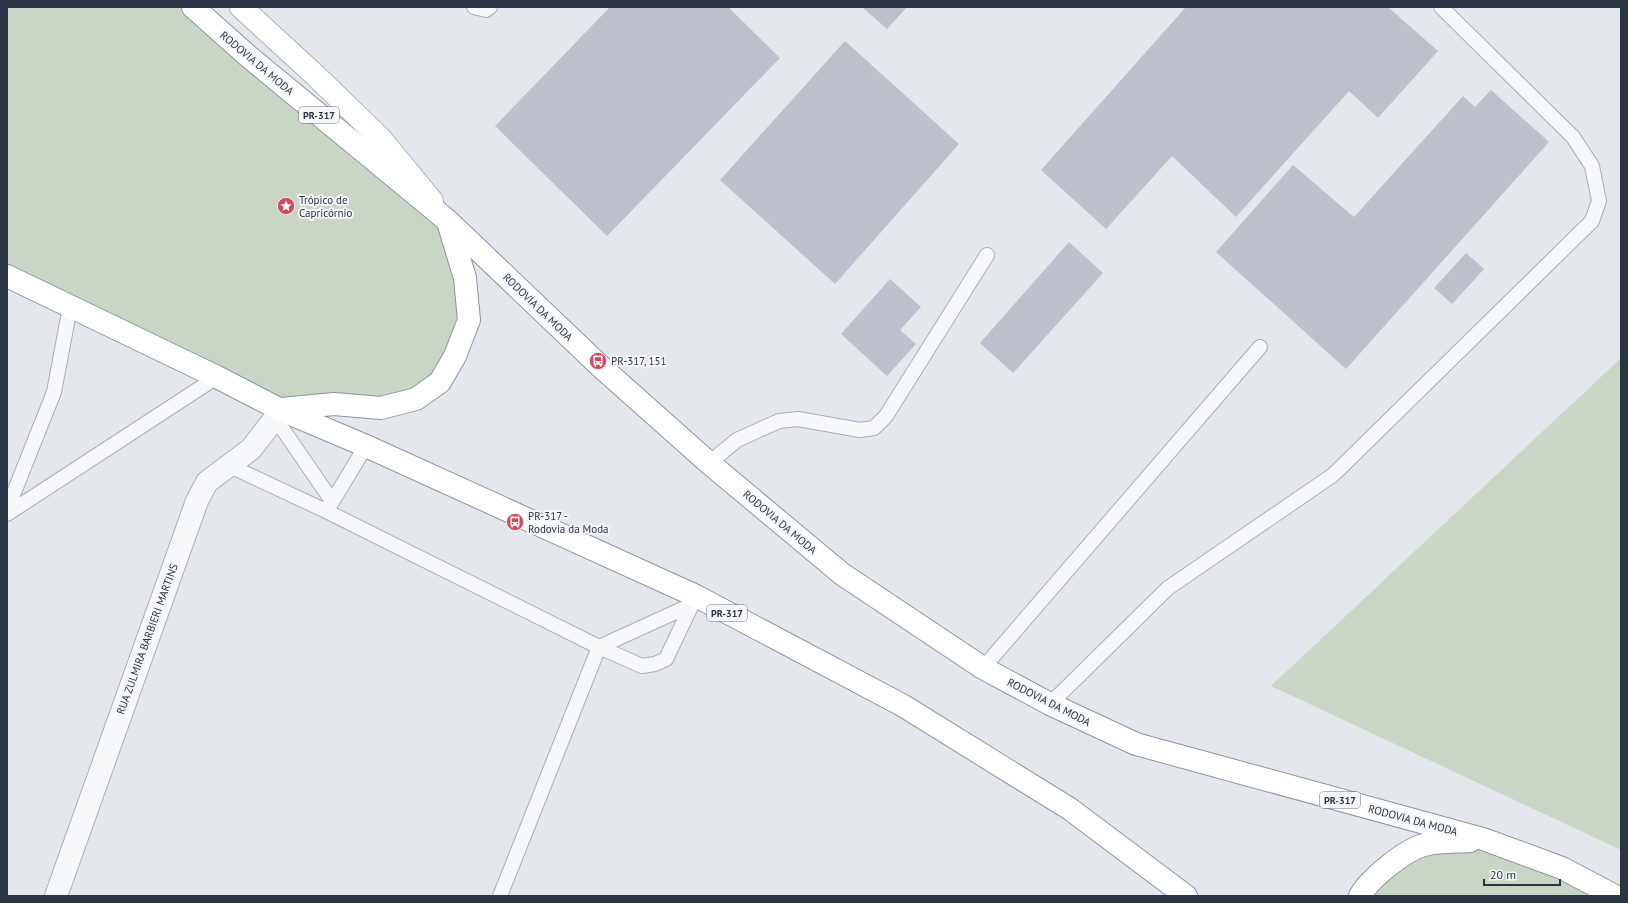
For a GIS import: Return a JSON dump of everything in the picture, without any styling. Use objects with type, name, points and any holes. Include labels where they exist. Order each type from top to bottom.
[{"type":"main road","name":"RODOVIA DA MODA","points":[[193,7],[248,56],[448,221],[600,366],[709,463],[842,574],[983,668],[1050,704],[1136,744],[1484,839]]},
{"type":"main road","points":[[241,7],[315,75],[381,139],[448,221],[465,278],[468,320],[456,356],[440,382],[416,399],[381,408],[334,404],[277,414]]},
{"type":"main road","name":"PR-317","points":[[7,276],[217,377],[277,414],[366,446],[693,600],[902,705],[1070,809],[1186,896]]},
{"type":"main road","points":[[1360,896],[1365,887],[1391,863],[1423,845],[1484,839]]},
{"type":"main road","name":"PR-317","points":[[1484,839],[1562,868],[1614,896]]},
{"type":"street","name":"RUA ZULMIRA BARBIERI MARTINS","points":[[56,896],[197,501],[207,482],[251,449],[277,414]]},
{"type":"lane","points":[[474,7],[486,10],[490,7]]},
{"type":"lane","points":[[1050,704],[1168,588],[1333,475],[1592,221],[1599,201],[1592,166],[1573,137],[1441,7]]},
{"type":"lane","points":[[709,463],[737,440],[779,421],[798,419],[860,430],[874,428],[886,416],[987,255]]},
{"type":"lane","points":[[7,510],[54,392],[70,307]]},
{"type":"lane","points":[[983,668],[1260,347]]},
{"type":"lane","points":[[7,514],[217,377]]},
{"type":"lane","points":[[277,414],[329,506]]},
{"type":"lane","points":[[329,506],[366,446]]},
{"type":"lane","points":[[230,466],[329,506],[599,647],[642,666],[655,664],[666,659],[693,600]]},
{"type":"lane","points":[[500,896],[599,647],[693,600]]},
{"type":"green space","points":[[7,7],[193,7],[448,221],[469,320],[416,399],[279,409],[7,276]]},
{"type":"green space","points":[[1621,358],[1621,850],[1271,686]]},
{"type":"green space","points":[[1483,839],[1614,896],[1360,896],[1391,863]]},
{"type":"building","points":[[610,7],[728,7],[780,58],[607,236],[495,126]]},
{"type":"building","points":[[862,7],[907,7],[887,29]]},
{"type":"building","points":[[1186,7],[1388,7],[1438,51],[1378,118],[1349,91],[1236,217],[1172,156],[1106,229],[1041,170]]},
{"type":"building","points":[[845,41],[959,144],[835,284],[720,180]]},
{"type":"building","points":[[1491,90],[1549,142],[1346,369],[1216,252],[1293,165],[1354,217],[1463,96],[1475,107]]},
{"type":"building","points":[[1069,242],[1103,273],[1013,373],[980,343]]},
{"type":"building","points":[[1466,253],[1484,269],[1452,304],[1434,288]]},
{"type":"building","points":[[890,279],[921,307],[900,330],[916,344],[887,376],[841,334]]},
{"type":"place","name":"Trópico de Capricórnio","points":[[286,206]]},
{"type":"place","name":"PR-317, 151","points":[[598,361]]},
{"type":"place","name":"PR-317 - Rodovia da Moda","points":[[515,522]]}]
